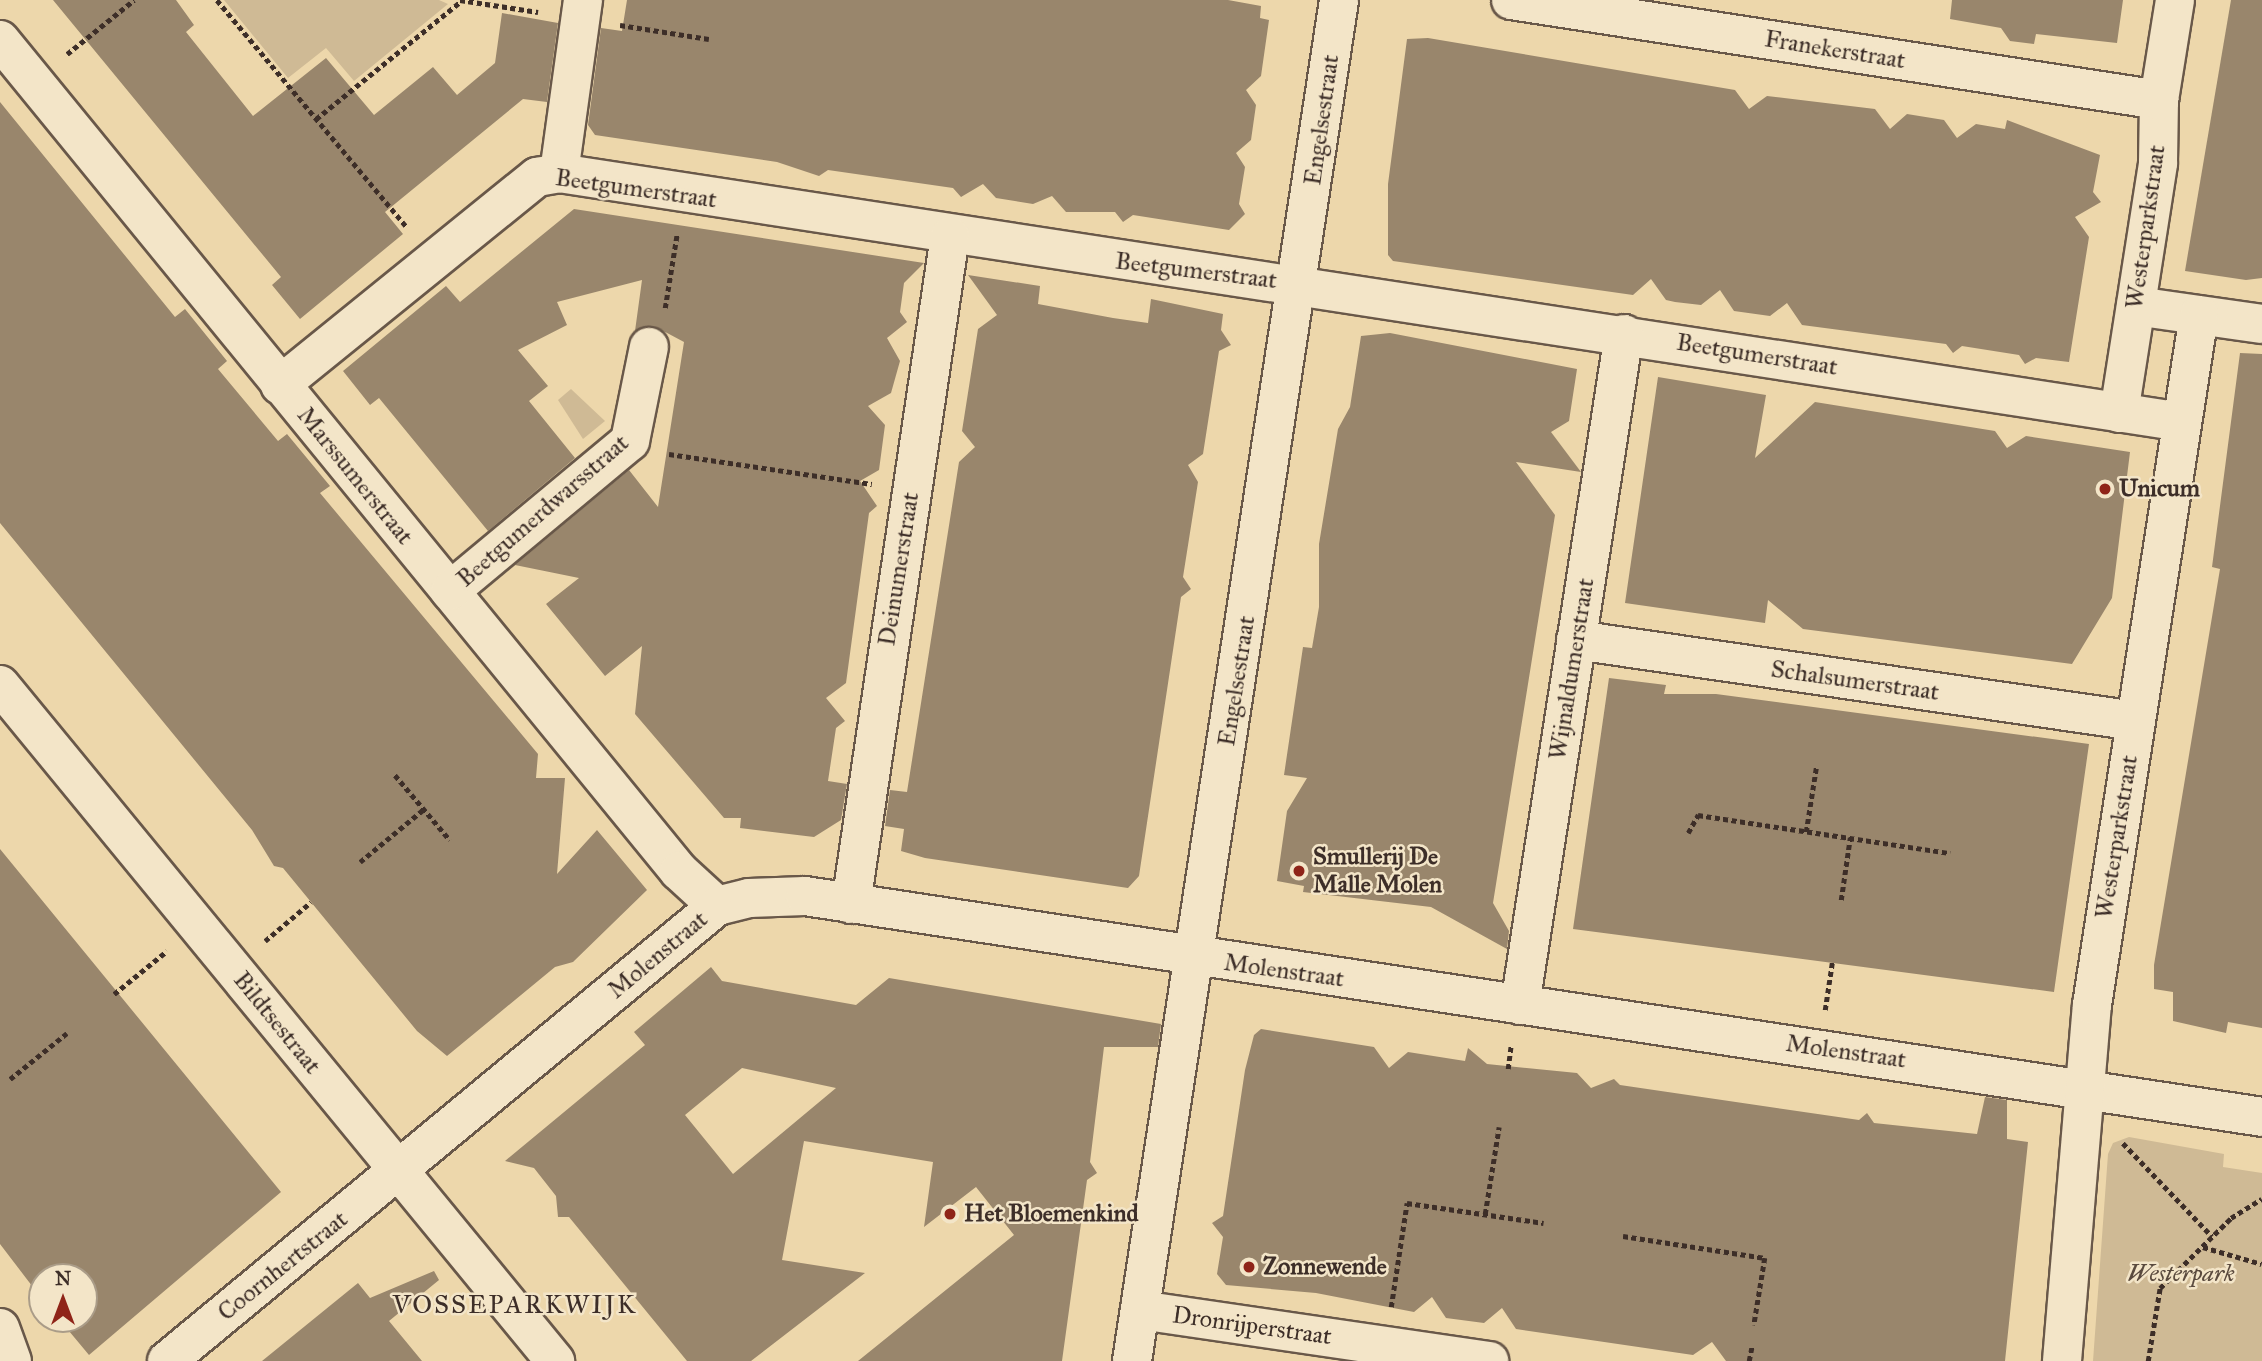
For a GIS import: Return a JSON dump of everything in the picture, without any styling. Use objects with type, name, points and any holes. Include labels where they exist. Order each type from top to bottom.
[{"type":"street","points":[[559,173],[583,0]]},
{"type":"street","name":"Engelsestraat","points":[[1132,1361],[1298,284],[1339,0]]},
{"type":"street","name":"Franekerstraat","points":[[1511,0],[2159,100]]},
{"type":"street","name":"Westerparkstraat","points":[[2119,412],[2158,163],[2159,100],[2175,0]]},
{"type":"street","name":"Marssumerstraat","points":[[0,40],[679,871],[717,906]]},
{"type":"street","name":"Beetgumerstraat","points":[[280,385],[537,177],[559,173],[950,236],[1298,284],[2182,422]]},
{"type":"street","name":"Deinumerstraat","points":[[851,904],[950,236]]},
{"type":"street","points":[[2136,306],[2262,324]]},
{"type":"street","name":"Westerparkstraat","points":[[2062,1361],[2088,1090],[2092,1006],[2199,315]]},
{"type":"street","name":"Wijnaldumerstraat","points":[[1520,1005],[1624,334]]},
{"type":"street","name":"Beetgumerdwarsstraat","points":[[450,591],[631,441],[649,347]]},
{"type":"street","name":"Schalsumerstraat","points":[[1576,640],[2135,721]]},
{"type":"street","name":"Bildtsestraat","points":[[0,685],[555,1361]]},
{"type":"street","name":"Molenstraat","points":[[399,1172],[717,906],[776,895],[851,904],[1195,959],[1520,1005],[2262,1117]]},
{"type":"street","name":"Coornhertstraat","points":[[167,1361],[399,1172]]},
{"type":"street","name":"Dronrijperstraat","points":[[1140,1310],[1489,1361]]},
{"type":"street","points":[[0,1328],[12,1361]]},
{"type":"path","points":[[33,81],[134,0]]},
{"type":"path","points":[[217,0],[435,260]]},
{"type":"path","points":[[316,119],[461,1]]},
{"type":"path","points":[[649,347],[661,336],[683,195]]},
{"type":"path","points":[[631,441],[644,450],[911,489]]},
{"type":"path","points":[[1806,832],[1816,768]]},
{"type":"path","points":[[396,775],[450,840]]},
{"type":"path","points":[[360,862],[424,809]]},
{"type":"path","points":[[1688,833],[1698,815],[1950,853]]},
{"type":"path","points":[[1841,900],[1850,838]]},
{"type":"path","points":[[232,968],[311,902]]},
{"type":"path","points":[[114,995],[198,926]]},
{"type":"path","points":[[1824,1014],[1832,963]]},
{"type":"path","points":[[10,1079],[67,1033]]},
{"type":"path","points":[[1485,1214],[1499,1127]]},
{"type":"path","points":[[2084,1133],[2117,1137],[2212,1236]]},
{"type":"path","points":[[2148,1361],[2160,1288],[2212,1236],[2262,1199]]},
{"type":"path","points":[[1389,1318],[1407,1203],[1544,1223]]},
{"type":"path","points":[[1623,1236],[1765,1258],[1754,1325]]},
{"type":"path","points":[[2203,1247],[2262,1265]]},
{"type":"path","points":[[1749,1361],[1752,1345]]},
{"type":"green space","points":[[224,0],[439,0],[448,4],[354,81],[326,48],[288,78]]},
{"type":"green space","points":[[571,389],[605,421],[583,439],[558,400]]},
{"type":"green space","name":"Westerpark","points":[[2129,1137],[2224,1154],[2223,1167],[2262,1173],[2262,1361],[2093,1361],[2108,1154],[2113,1143]]},
{"type":"building","points":[[53,0],[176,0],[194,25],[186,32],[253,116],[326,58],[374,115],[433,67],[457,95],[495,63],[502,13],[558,23],[547,102],[523,99],[385,212],[403,234],[300,319],[272,285],[281,277]]},
{"type":"building","points":[[627,0],[1228,0],[1261,6],[1260,18],[1269,20],[1261,76],[1246,90],[1256,105],[1251,140],[1236,153],[1245,167],[1239,204],[1245,214],[1229,230],[1133,215],[1123,222],[1115,212],[1066,212],[1052,196],[1033,204],[996,198],[983,184],[961,197],[953,188],[828,170],[819,176],[777,162],[595,135],[588,125],[601,28],[622,31]]},
{"type":"building","points":[[1952,0],[2123,0],[2117,43],[2036,34],[2034,44],[2010,41],[2001,28],[1950,19]]},
{"type":"building","points":[[2231,0],[2262,0],[2262,278],[2246,280],[2185,271]]},
{"type":"building","points":[[1428,38],[1735,90],[1749,109],[1767,96],[1875,109],[1890,129],[1907,114],[1944,120],[1957,138],[1976,124],[2005,129],[2007,120],[2100,155],[2093,192],[2101,202],[2075,217],[2089,237],[2069,362],[2036,358],[2025,364],[2019,355],[1962,346],[1953,353],[1946,344],[1802,325],[1787,303],[1770,316],[1734,311],[1720,290],[1701,305],[1675,302],[1666,300],[1651,279],[1633,295],[1393,261],[1388,255],[1388,184],[1407,39]]},
{"type":"building","points":[[0,102],[175,317],[185,309],[227,361],[218,369],[278,441],[287,434],[330,486],[320,493],[538,754],[536,778],[565,778],[557,874],[597,830],[647,890],[573,962],[555,967],[447,1056],[417,1031],[283,868],[274,866],[252,830],[0,523]]},
{"type":"building","points":[[574,209],[924,263],[904,283],[900,312],[907,322],[887,338],[900,361],[891,393],[868,406],[885,425],[879,470],[860,481],[877,506],[869,513],[846,683],[826,698],[845,721],[836,728],[828,781],[847,784],[841,820],[814,837],[740,828],[741,818],[724,818],[635,714],[642,646],[605,676],[546,604],[579,578],[515,565],[629,470],[658,507],[684,342],[654,326],[635,331],[642,280],[557,302],[567,325],[518,350],[548,386],[529,401],[575,458],[488,531],[379,398],[370,405],[343,371],[446,286],[460,302]]},
{"type":"building","points":[[968,275],[1040,286],[1038,304],[1113,318],[1148,323],[1151,299],[1223,314],[1221,330],[1231,345],[1219,351],[1203,454],[1188,465],[1198,482],[1183,577],[1191,589],[1181,597],[1139,876],[1128,888],[925,858],[901,851],[904,829],[885,826],[890,790],[907,792],[959,462],[975,447],[962,431],[978,329],[997,315]]},
{"type":"building","points":[[1390,333],[1577,369],[1569,421],[1551,432],[1581,472],[1516,462],[1555,515],[1493,903],[1509,931],[1507,949],[1431,907],[1303,892],[1304,886],[1277,881],[1287,811],[1307,778],[1284,775],[1303,647],[1312,648],[1319,607],[1319,544],[1338,429],[1350,407],[1361,336]]},
{"type":"building","points":[[2240,353],[2262,354],[2262,1028],[2228,1022],[2226,1033],[2173,1021],[2173,992],[2154,989],[2154,965],[2220,569],[2212,567]]},
{"type":"building","points":[[1658,377],[1766,395],[1755,458],[1815,402],[1995,431],[2007,448],[2026,436],[2130,452],[2112,598],[2072,664],[1803,629],[1768,600],[1765,623],[1625,603]]},
{"type":"building","points":[[1609,678],[1666,685],[1664,694],[1716,694],[2089,744],[2054,992],[1573,929]]},
{"type":"building","points":[[0,849],[281,1192],[89,1355],[71,1333],[98,1333],[98,1263],[28,1263],[28,1281],[0,1244]]},
{"type":"building","points":[[711,967],[722,981],[856,1005],[889,978],[1161,1024],[1158,1047],[1104,1047],[1090,1162],[1097,1173],[1087,1180],[1062,1361],[858,1361],[1014,1235],[976,1187],[924,1227],[933,1162],[804,1141],[782,1260],[865,1273],[751,1361],[687,1361],[569,1217],[558,1217],[556,1196],[534,1168],[505,1161],[645,1045],[634,1032]],"holes":[[[742,1068],[836,1088],[733,1174],[685,1115]]]},
{"type":"building","points":[[1261,1029],[1374,1047],[1389,1068],[1408,1052],[1465,1061],[1468,1048],[1487,1064],[1577,1073],[1591,1088],[1614,1079],[1620,1085],[1859,1120],[1867,1113],[1874,1123],[1977,1134],[1985,1097],[2007,1100],[2007,1139],[2028,1142],[2005,1361],[1726,1361],[1712,1342],[1693,1355],[1516,1329],[1502,1308],[1484,1323],[1446,1318],[1432,1297],[1414,1312],[1316,1293],[1226,1285],[1217,1274],[1223,1237],[1212,1223],[1223,1216],[1245,1070],[1254,1035]]},
{"type":"building","points":[[434,1271],[439,1280],[389,1321],[422,1361],[262,1361],[358,1283],[370,1298]]},
{"type":"place","name":"Unicum","points":[[2105,489]]},
{"type":"place","name":"Smullerij De Malle Molen","points":[[1299,871]]},
{"type":"place","name":"Het Bloemenkind","points":[[950,1214]]},
{"type":"place","name":"Zonnewende","points":[[1249,1267]]},
{"type":"district","name":"VOSSEPARKWIJK","points":[[515,1305]]}]
